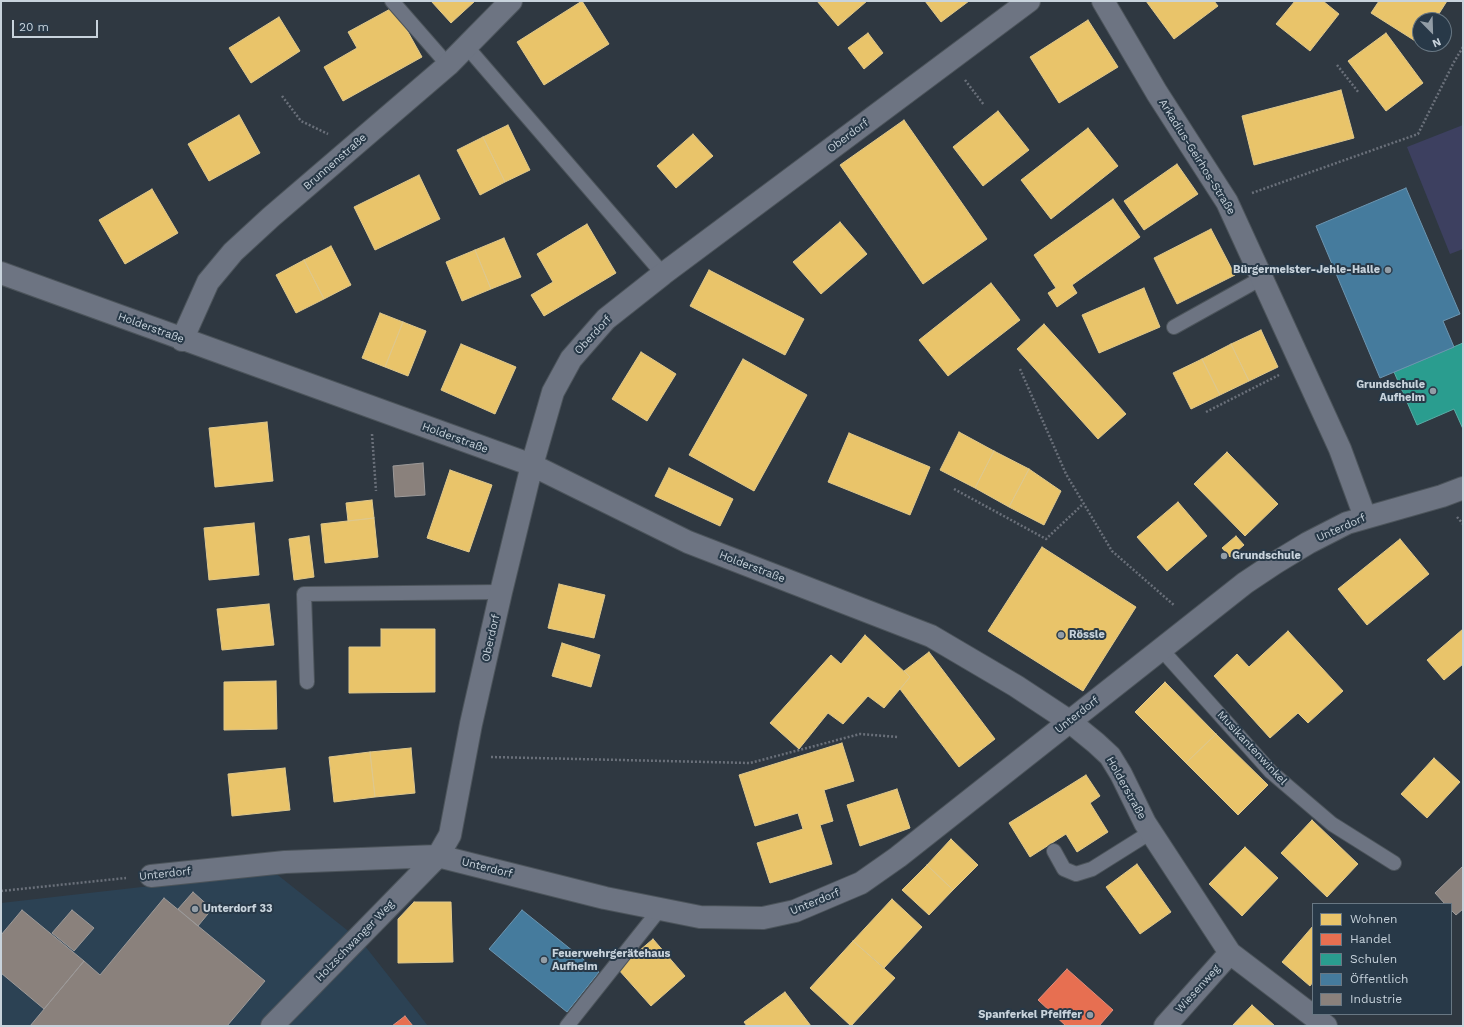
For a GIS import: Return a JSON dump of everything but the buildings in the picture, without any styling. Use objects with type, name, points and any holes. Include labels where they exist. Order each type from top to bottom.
[{"type":"street","name":"Brunnenstraße","points":[[182,340],[208,282],[233,252],[271,217],[448,65],[511,1]]},
{"type":"street","name":"Oberdorf","points":[[438,856],[450,835],[471,724],[532,466],[553,392],[571,359],[606,319],[1029,1]]},
{"type":"street","name":"Arkadius-Geirhos-Straße","points":[[1103,1],[1157,93],[1227,202],[1340,449],[1365,517]]},
{"type":"street","name":"Holderstraße","points":[[1,273],[532,466],[688,542],[931,636],[1016,686],[1070,721],[1110,756],[1152,832],[1230,953],[1326,1026]]},
{"type":"street","name":"Unterdorf","points":[[151,876],[285,862],[438,856],[606,898],[700,917],[763,918],[795,911],[861,883],[898,857],[1245,583],[1275,563],[1347,523],[1442,496],[1463,488]]},
{"type":"street","name":"Holzschwanger Weg","points":[[272,1026],[438,856]]},
{"type":"street","name":"Wiesenweg","points":[[1165,1026],[1230,953]]},
{"type":"lane","points":[[392,1],[448,65]]},
{"type":"lane","points":[[467,47],[664,274]]},
{"type":"lane","points":[[1174,327],[1262,278]]},
{"type":"lane","points":[[307,682],[304,594],[501,592]]},
{"type":"lane","name":"Musikantenwinkel","points":[[1161,649],[1272,772],[1332,824],[1394,863]]},
{"type":"lane","points":[[1054,851],[1064,869],[1076,874],[1092,869],[1152,832]]},
{"type":"lane","points":[[567,1026],[660,909]]},
{"type":"path","points":[[1227,202],[1418,134],[1463,47]]},
{"type":"path","points":[[951,60],[984,105]]},
{"type":"path","points":[[1337,65],[1359,93]]},
{"type":"path","points":[[282,96],[301,121],[354,145]]},
{"type":"path","points":[[1206,412],[1301,364]]},
{"type":"path","points":[[1020,369],[1066,474],[1112,551],[1194,624]]},
{"type":"path","points":[[370,407],[376,491]]},
{"type":"path","points":[[954,489],[1046,539],[1083,504]]},
{"type":"path","points":[[465,757],[750,763],[860,734],[898,737]]},
{"type":"path","name":"Unterdorf","points":[[1,891],[151,876]]},
{"type":"shaded area","points":[[1463,125],[1463,249],[1450,254],[1407,147]]},
{"type":"shaded area","points":[[274,872],[352,934],[263,1026],[1,1026],[1,903]]},
{"type":"shaded area","points":[[365,946],[428,1026],[284,1026]]},
{"type":"place","name":"Bürgermeister-Jehle-Halle","points":[[1388,270]]},
{"type":"place","name":"Grundschule Aufheim","points":[[1433,391]]},
{"type":"place","name":"Grundschule","points":[[1224,556]]},
{"type":"place","name":"Rössle","points":[[1061,635]]},
{"type":"place","name":"Unterdorf 33","points":[[195,909]]},
{"type":"place","name":"Feuerwehrgerätehaus Aufheim","points":[[544,960]]},
{"type":"place","name":"Spanferkel Pfeiffer","points":[[1090,1015]]}]
